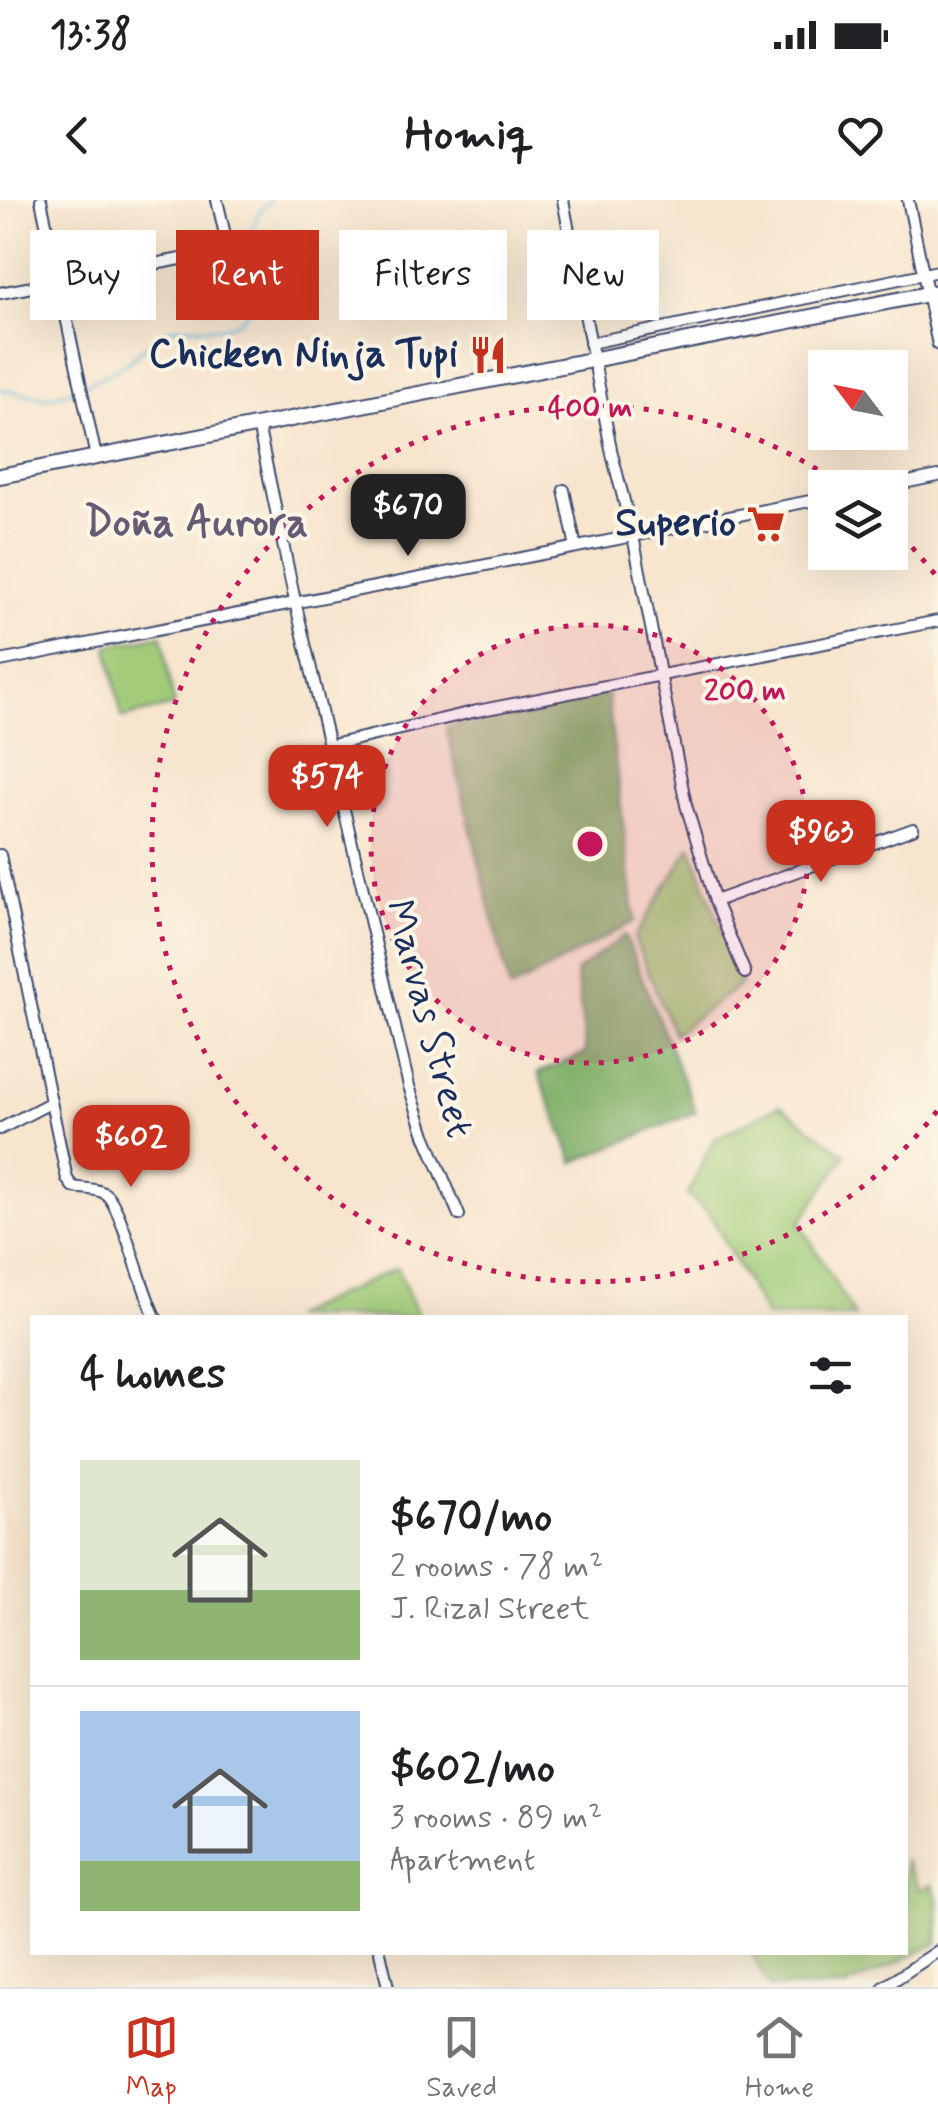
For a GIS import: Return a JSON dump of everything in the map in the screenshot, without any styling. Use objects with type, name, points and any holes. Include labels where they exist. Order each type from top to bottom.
[{"type":"highway","points":[[0,476],[932,293]]},
{"type":"street","points":[[41,200],[47,230]]},
{"type":"street","points":[[156,263],[221,251],[226,239],[217,200]]},
{"type":"street","points":[[563,200],[686,805],[715,901],[745,973]]},
{"type":"street","points":[[908,200],[923,274],[932,293],[938,345]]},
{"type":"street","points":[[590,343],[938,271]]},
{"type":"street","points":[[0,292],[30,287]]},
{"type":"street","points":[[66,320],[96,457]]},
{"type":"street","name":"Marvas Street","points":[[258,425],[328,746],[416,1111],[459,1215]]},
{"type":"street","points":[[908,482],[938,476]]},
{"type":"street","points":[[564,490],[576,547]]},
{"type":"street","points":[[0,661],[808,501]]},
{"type":"street","points":[[328,746],[477,711],[938,621]]},
{"type":"street","points":[[715,901],[914,828]]},
{"type":"street","points":[[0,855],[66,1179],[72,1187],[101,1191],[115,1202],[154,1315]]},
{"type":"street","points":[[0,1129],[50,1103]]},
{"type":"street","points":[[884,1987],[938,1951]]},
{"type":"street","points":[[381,1955],[388,1987]]},
{"type":"green space","points":[[162,635],[174,706],[122,718],[108,646]]},
{"type":"green space","points":[[607,692],[635,921],[510,990],[446,727]]},
{"type":"green space","points":[[691,846],[741,984],[674,1034],[634,938]]},
{"type":"green space","points":[[625,935],[696,1112],[574,1162],[538,1073],[586,1053],[576,972]]},
{"type":"green space","points":[[780,1105],[846,1155],[800,1223],[854,1315],[765,1315],[709,1213],[687,1195],[713,1140]]},
{"type":"green space","points":[[397,1268],[418,1315],[294,1315]]},
{"type":"green space","points":[[908,1865],[920,1890],[932,1885],[938,1899],[938,1943],[846,1987],[769,1987],[753,1955],[908,1955]]},
{"type":"waterway","points":[[86,384],[128,362],[173,328],[228,326],[248,312],[260,295],[263,278],[254,224],[270,200]]},
{"type":"waterway","points":[[0,389],[47,398],[75,389]]},
{"type":"place","name":"Chicken Ninja Tupi","points":[[488,355]]},
{"type":"place","name":"Superio","points":[[766,524]]},
{"type":"district","name":"Doña Aurora","points":[[196,523]]}]
